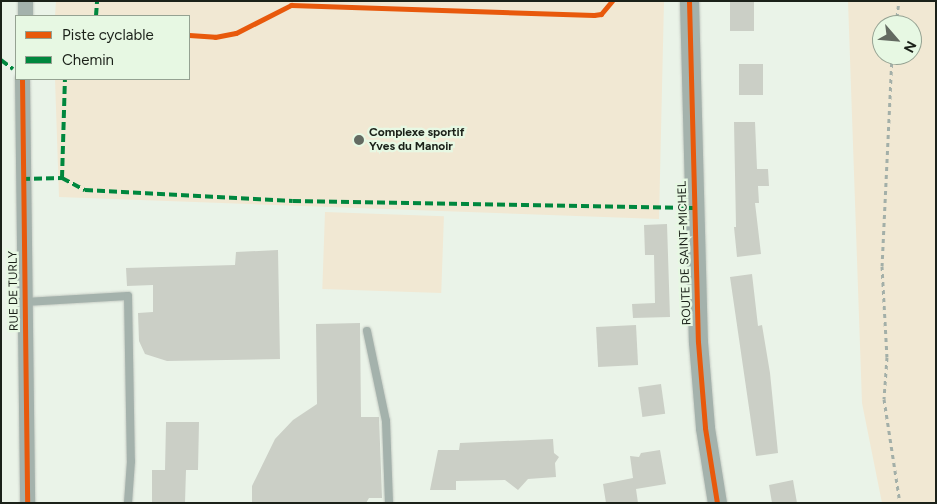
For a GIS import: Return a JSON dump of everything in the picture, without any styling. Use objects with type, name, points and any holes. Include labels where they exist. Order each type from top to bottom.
[{"type":"street","points":[[25,1],[25,15]]},
{"type":"street","name":"ROUTE DE SAINT-MICHEL","points":[[689,1],[698,342],[705,428],[717,503]]},
{"type":"street","name":"RUE DE TURLY","points":[[22,80],[27,503]]},
{"type":"lane","points":[[25,302],[128,296],[131,461],[128,503]]},
{"type":"lane","points":[[367,331],[386,421],[389,503]]},
{"type":"path","points":[[897,15],[899,1]]},
{"type":"path","points":[[892,65],[882,266],[887,357],[884,399],[900,503]]},
{"type":"shaded area","name":"Complexe sportif Yves du Manoir","points":[[56,1],[664,1],[659,219],[59,197],[55,80],[190,80],[190,15],[55,15]]},
{"type":"shaded area","points":[[848,1],[936,1],[936,503],[882,503],[862,403]]},
{"type":"shaded area","points":[[325,212],[444,216],[441,293],[322,289]]},
{"type":"building","points":[[730,1],[754,1],[754,31],[730,31]]},
{"type":"building","points":[[739,64],[763,64],[763,95],[739,95]]},
{"type":"building","points":[[734,122],[755,122],[757,169],[768,169],[769,186],[758,186],[759,203],[755,203],[761,254],[737,257],[734,227],[736,227]]},
{"type":"building","points":[[667,224],[670,317],[633,318],[632,304],[655,303],[654,255],[645,255],[644,225]]},
{"type":"building","points":[[278,250],[280,359],[167,361],[145,354],[139,341],[138,313],[153,312],[153,285],[127,286],[126,268],[235,265],[236,252]]},
{"type":"building","points":[[752,274],[758,326],[762,325],[770,373],[778,453],[756,456],[730,277]]},
{"type":"building","points":[[360,323],[361,417],[379,417],[382,498],[369,498],[366,503],[252,503],[252,486],[275,439],[293,420],[317,404],[316,324]]},
{"type":"building","points":[[636,325],[638,365],[598,367],[596,327]]},
{"type":"building","points":[[661,384],[665,414],[642,417],[638,387]]},
{"type":"building","points":[[166,422],[199,422],[198,470],[186,470],[185,503],[152,503],[152,470],[165,470]]},
{"type":"building","points":[[553,439],[554,453],[559,457],[555,463],[556,477],[528,479],[518,490],[505,480],[456,481],[456,490],[430,490],[438,450],[459,450],[460,443]]},
{"type":"building","points":[[660,450],[666,484],[636,489],[638,503],[606,503],[603,484],[633,478],[630,456],[639,457],[641,453]]},
{"type":"building","points":[[793,480],[797,503],[772,503],[769,485]]},
{"type":"marked path","points":[[96,15],[97,1]]},
{"type":"marked path","points":[[1,60],[13,69]]},
{"type":"marked path","points":[[62,178],[65,80]]},
{"type":"marked path","points":[[22,179],[62,178],[85,190],[293,201],[693,208]]},
{"type":"cycle path","points":[[190,35],[215,37],[236,33],[291,5],[594,15],[601,14],[612,1]]},
{"type":"cycle path","points":[[689,1],[698,342],[705,428],[717,503]]},
{"type":"cycle path","points":[[22,80],[27,503]]},
{"type":"place","name":"Complexe sportif Yves du Manoir","points":[[359,140]]}]
